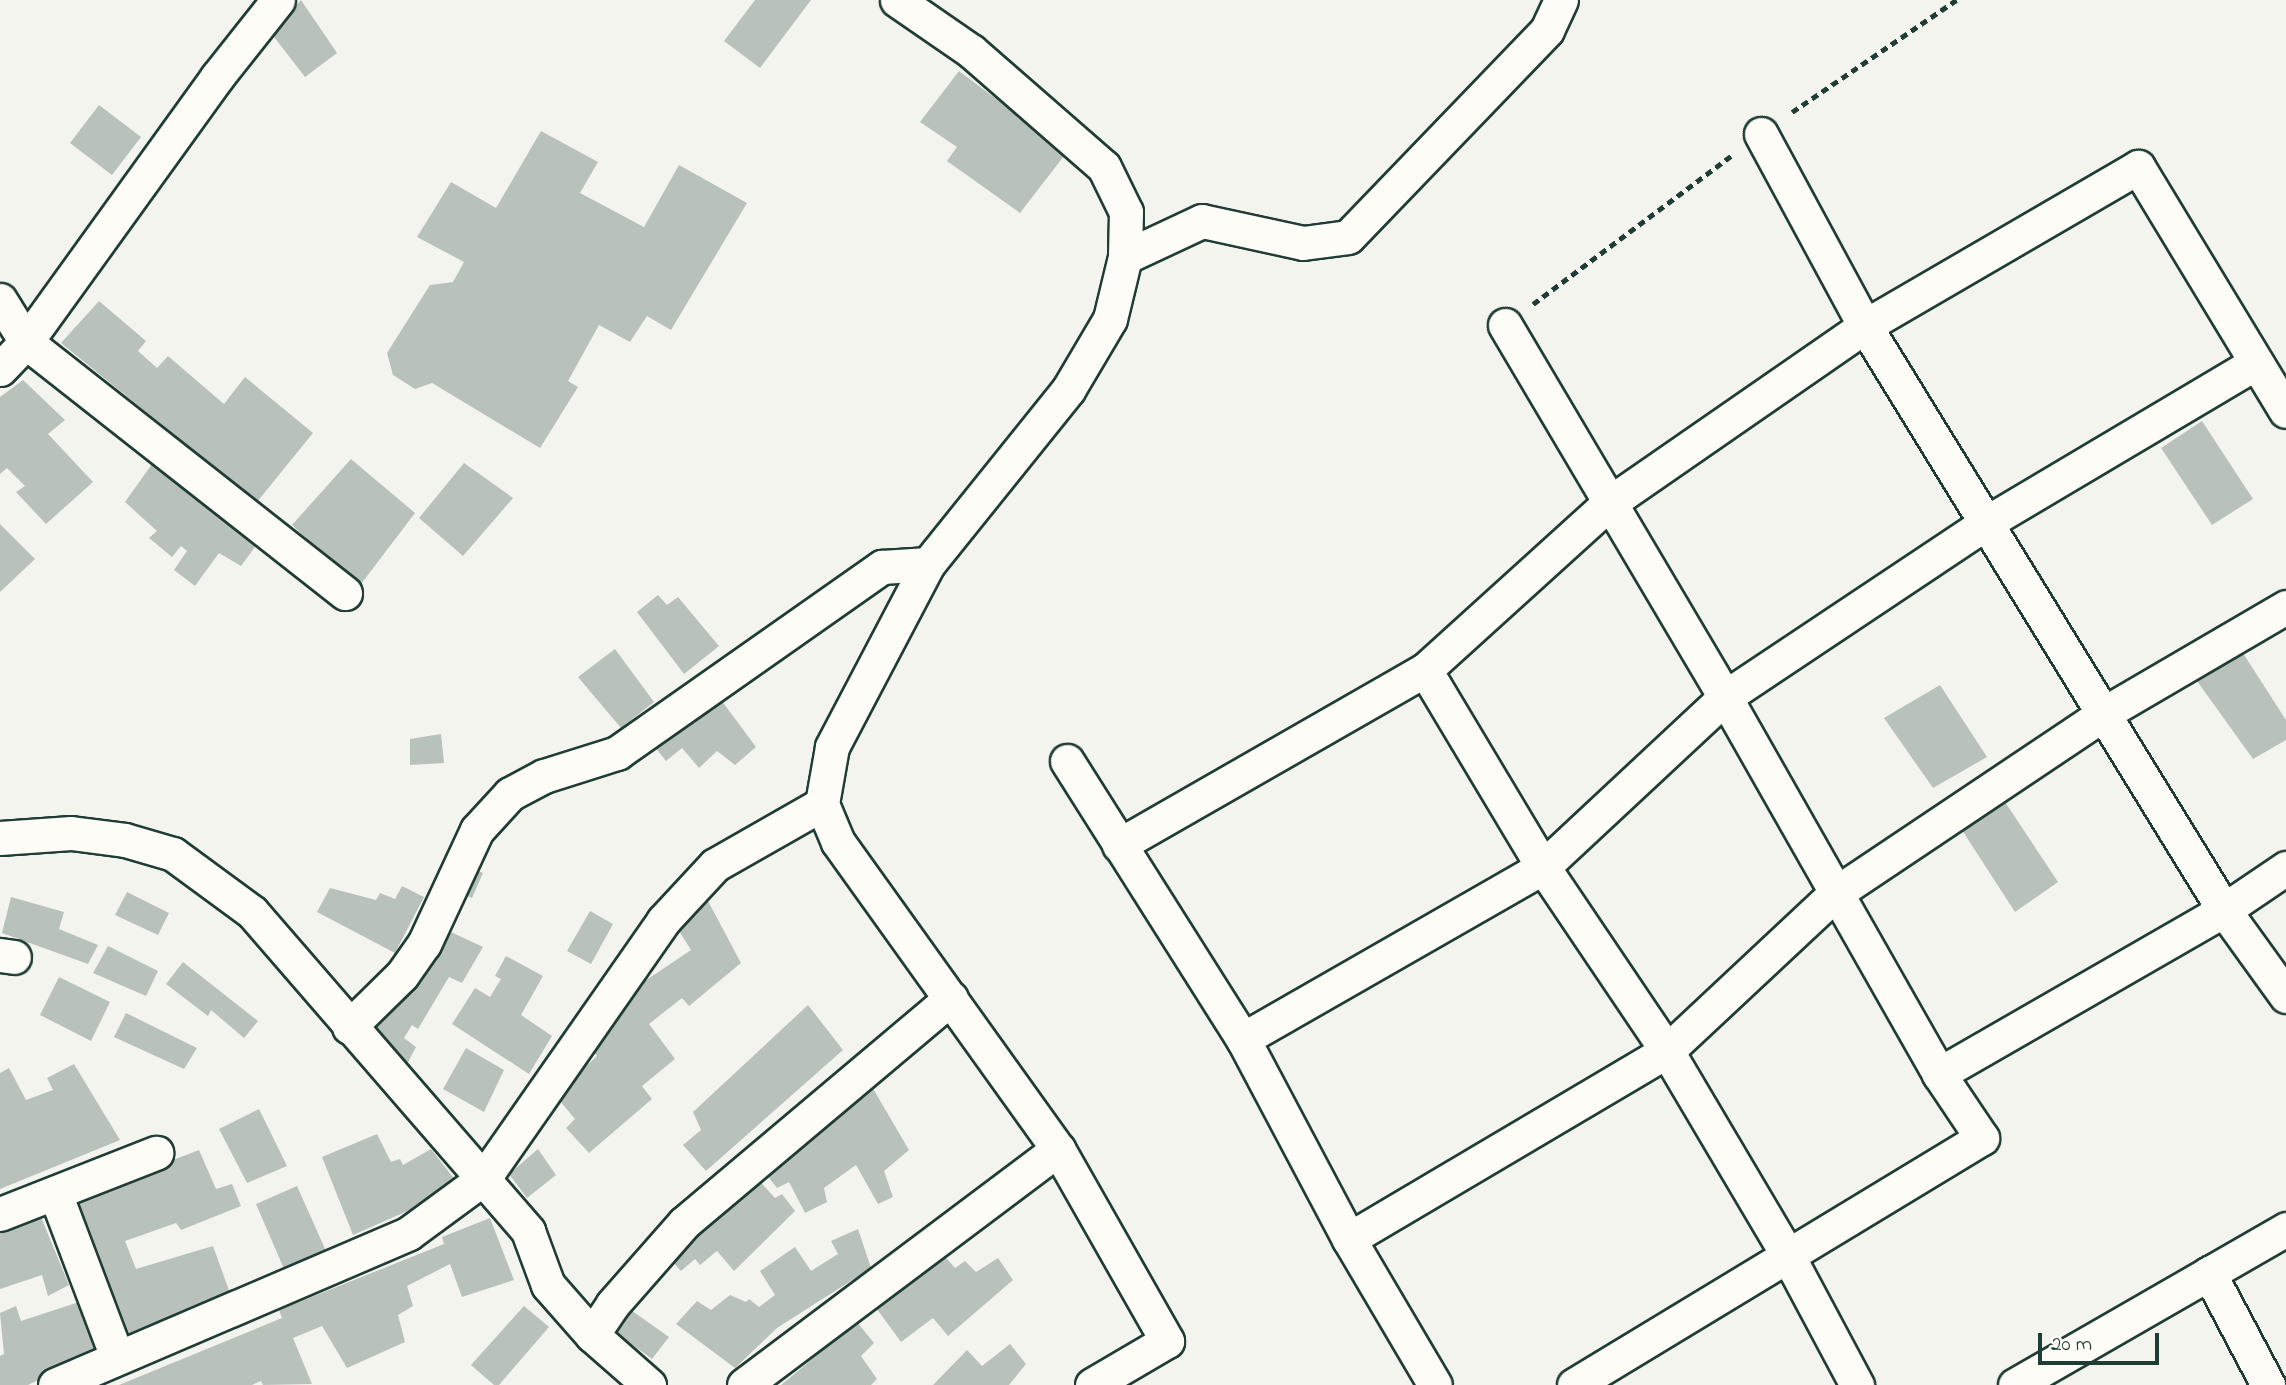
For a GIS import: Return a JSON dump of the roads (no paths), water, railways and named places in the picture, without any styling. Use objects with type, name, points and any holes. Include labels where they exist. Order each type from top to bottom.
[{"type":"street","points":[[0,369],[26,342],[209,87],[278,0]]},
{"type":"street","points":[[897,0],[971,51],[1104,167],[1125,212],[1125,257],[1110,319],[1068,390],[928,564],[832,747],[822,804],[838,842],[1058,1149],[1167,1341],[1092,1385]]},
{"type":"street","points":[[1125,257],[1202,221],[1303,243],[1348,237],[1547,30],[1561,0]]},
{"type":"street","points":[[1761,134],[1865,326],[2224,910],[2286,996]]},
{"type":"street","points":[[1119,845],[1425,670],[1608,504],[1865,326],[2138,167],[2286,411]]},
{"type":"street","points":[[0,300],[26,342],[345,593]]},
{"type":"street","points":[[1505,325],[1608,504],[1725,697],[1939,1074],[1982,1138],[1574,1385]]},
{"type":"street","points":[[1243,1039],[1543,867],[1725,697],[1986,523],[2256,363]]},
{"type":"street","points":[[349,1027],[402,975],[424,944],[477,830],[510,794],[544,776],[617,752],[641,738],[882,568],[928,564]]},
{"type":"street","points":[[1349,1239],[1667,1051],[1836,892],[2103,714],[2286,607]]},
{"type":"street","points":[[1425,670],[1543,867],[1667,1051],[1787,1254],[1857,1385]]},
{"type":"street","points":[[1067,761],[1243,1039],[1349,1239],[1435,1385]]},
{"type":"street","points":[[55,1385],[409,1233],[484,1178],[663,921],[715,865],[822,804]]},
{"type":"street","points":[[0,838],[71,832],[125,839],[173,855],[253,912],[349,1027],[528,1231],[548,1285],[592,1335],[649,1385]]},
{"type":"street","points":[[1939,1074],[2224,910],[2286,868]]},
{"type":"street","points":[[592,1335],[684,1223],[951,998]]},
{"type":"street","points":[[744,1385],[1058,1149]]},
{"type":"street","points":[[0,1214],[156,1153]]},
{"type":"street","points":[[55,1193],[117,1357]]},
{"type":"street","points":[[2015,1385],[2286,1228]]},
{"type":"street","points":[[2209,1273],[2268,1385]]}]
